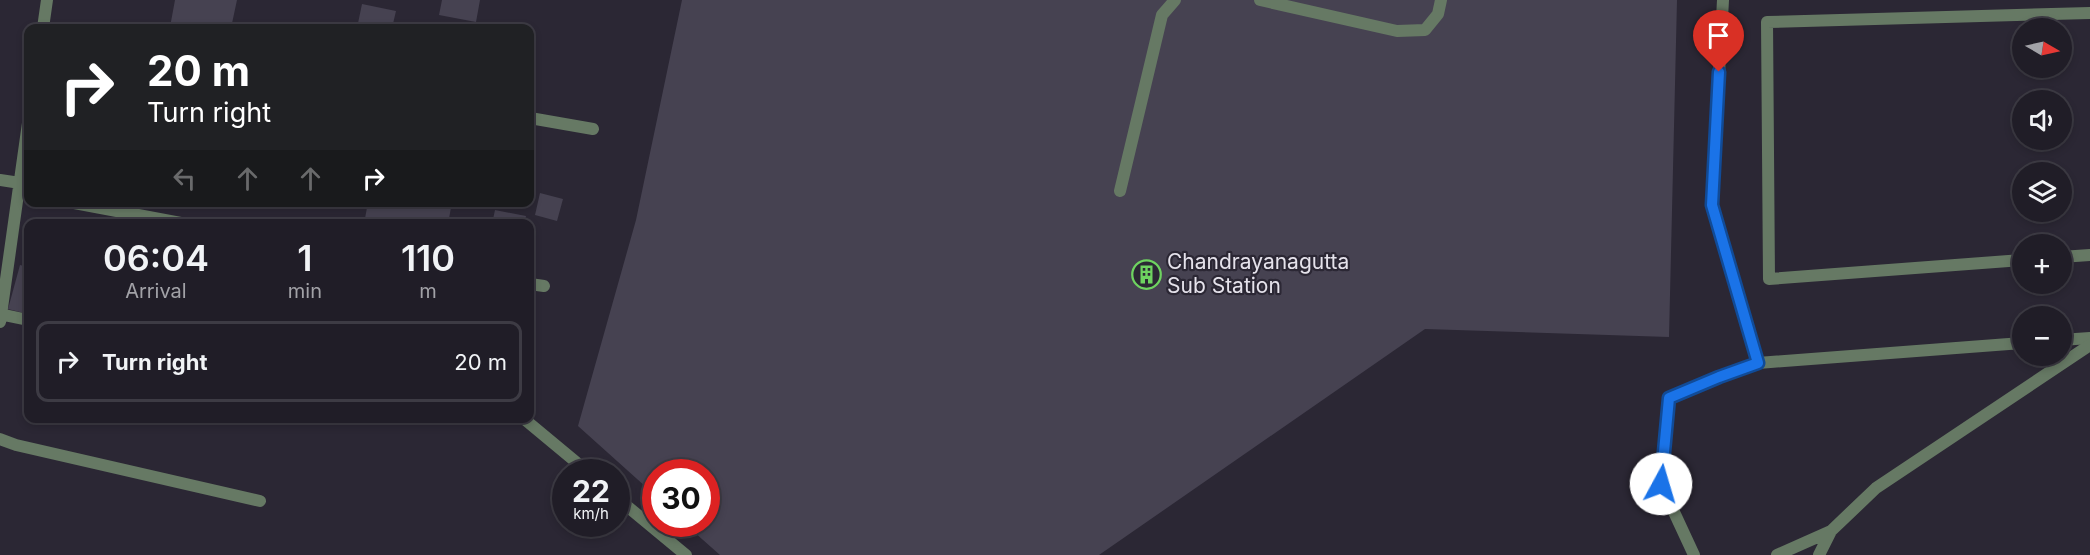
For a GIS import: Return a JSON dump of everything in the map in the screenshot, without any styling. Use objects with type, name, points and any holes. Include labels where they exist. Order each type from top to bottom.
[{"type":"street","points":[[44,24],[47,0]]},
{"type":"street","points":[[1120,191],[1162,15],[1175,0]]},
{"type":"street","points":[[1260,0],[1397,31],[1425,30],[1438,14],[1441,0]]},
{"type":"street","points":[[1723,0],[1712,205],[1758,363]]},
{"type":"street","points":[[2012,261],[1769,279],[1767,22],[2090,13]]},
{"type":"street","points":[[534,119],[593,129]]},
{"type":"street","points":[[0,322],[24,168]]},
{"type":"street","points":[[0,180],[22,191]]},
{"type":"street","points":[[96,207],[159,219]]},
{"type":"street","points":[[2072,256],[2090,255]]},
{"type":"street","points":[[534,285],[544,286]]},
{"type":"street","points":[[0,315],[24,319]]},
{"type":"street","points":[[2072,339],[2090,338]]},
{"type":"street","points":[[1694,555],[1661,484],[1669,398],[1758,363],[2012,344]]},
{"type":"street","points":[[1777,555],[1831,531],[1876,488],[2090,345]]},
{"type":"street","points":[[529,423],[572,459]]},
{"type":"street","points":[[0,439],[16,445],[260,501]]},
{"type":"street","points":[[630,509],[686,555]]},
{"type":"street","points":[[1819,555],[1831,531]]},
{"type":"building","points":[[175,0],[237,0],[232,24],[171,24]]},
{"type":"building","points":[[442,0],[480,0],[476,22],[439,15]]},
{"type":"building","name":"Chandrayanagutta Sub Station","points":[[682,0],[1677,0],[1669,337],[1425,329],[1099,555],[720,555],[700,537],[720,537],[720,459],[642,459],[642,483],[630,473],[630,459],[615,459],[578,426],[636,220]]},
{"type":"building","points":[[362,4],[396,11],[393,24],[358,24]]},
{"type":"building","points":[[540,193],[563,199],[557,221],[535,215]]},
{"type":"building","points":[[367,207],[451,207],[449,219],[365,219]]},
{"type":"building","points":[[495,210],[526,216],[525,219],[493,219]]},
{"type":"building","points":[[20,265],[24,266],[24,313],[8,309]]},
{"type":"place","name":"Chandrayanagutta Sub Station","points":[[1146,274]]},
{"type":"route","points":[[1661,484],[1669,398],[1758,363],[1712,205],[1719,72]]}]
